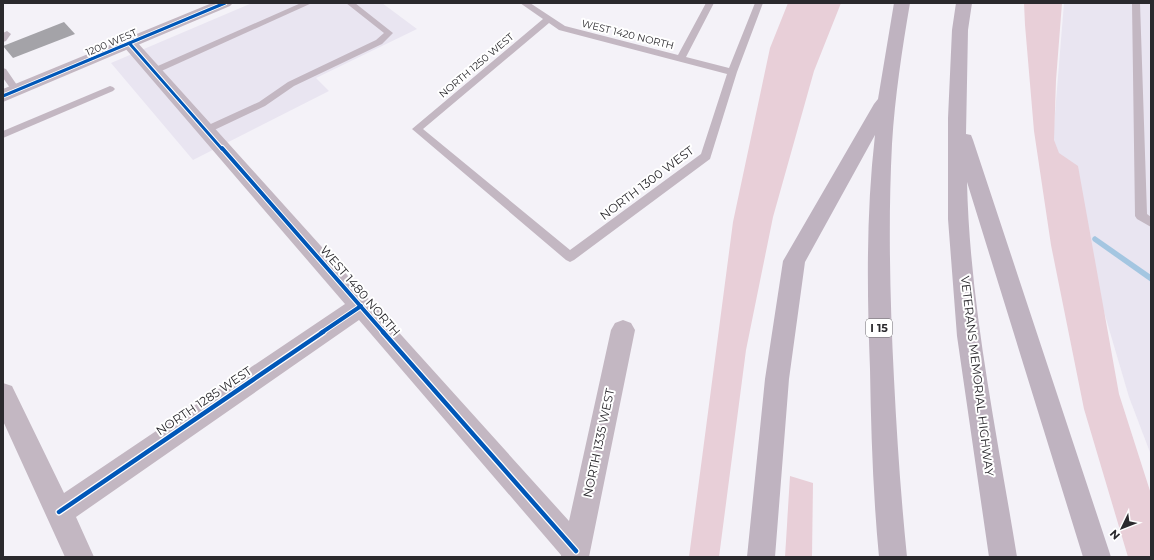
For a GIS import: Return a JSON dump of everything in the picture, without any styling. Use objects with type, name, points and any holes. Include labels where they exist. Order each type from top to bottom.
[{"type":"highway","name":"I 15","points":[[893,557],[886,473],[879,325],[880,195],[887,98],[893,48],[902,3]]},
{"type":"highway","name":"VETERANS MEMORIAL HIGHWAY","points":[[964,3],[960,30],[957,118],[958,219],[969,336],[1003,557]]},
{"type":"highway","points":[[761,557],[777,379],[794,261],[887,98]]},
{"type":"highway","points":[[957,118],[1097,557]]},
{"type":"street","name":"1200 WEST","points":[[10,93],[225,3]]},
{"type":"street","name":"WEST 1480 NORTH","points":[[130,44],[361,306],[575,554]]},
{"type":"street","name":"NORTH 1285 WEST","points":[[59,512],[361,306]]},
{"type":"street","name":"NORTH 1335 WEST","points":[[575,554],[623,330]]},
{"type":"street","points":[[3,394],[80,557]]},
{"type":"lane","points":[[154,70],[308,3]]},
{"type":"lane","points":[[206,130],[262,104],[291,84],[379,42],[389,33],[350,3]]},
{"type":"lane","name":"WEST 1420 NORTH","points":[[524,3],[562,28],[732,72]]},
{"type":"lane","points":[[681,59],[710,3]]},
{"type":"lane","name":"NORTH 1300 WEST","points":[[570,257],[706,156],[732,72],[759,3]]},
{"type":"lane","points":[[1136,3],[1141,216],[1151,223]]},
{"type":"lane","name":"NORTH 1250 WEST","points":[[549,19],[417,129],[570,257]]},
{"type":"lane","points":[[3,71],[10,93]]},
{"type":"lane","points":[[3,136],[110,89]]},
{"type":"shaded area","points":[[252,3],[382,3],[417,29],[316,78],[329,91],[193,160],[111,63]]},
{"type":"shaded area","points":[[788,3],[841,3],[814,71],[773,217],[746,350],[719,557],[689,557],[733,222],[770,48]]},
{"type":"shaded area","points":[[1024,3],[1062,3],[1056,80],[1054,140],[1059,153],[1078,166],[1119,394],[1151,494],[1151,557],[1128,557],[1084,409],[1051,245],[1034,131]]},
{"type":"shaded area","points":[[1064,3],[1151,3],[1151,455],[1129,397],[1053,138]]},
{"type":"shaded area","points":[[790,476],[813,483],[812,557],[785,557]]},
{"type":"building","points":[[64,22],[75,34],[13,58],[3,46]]},
{"type":"waterway","points":[[1095,239],[1151,279]]},
{"type":"cycle path","points":[[3,96],[225,3]]},
{"type":"cycle path","points":[[130,44],[576,551]]},
{"type":"cycle path","points":[[59,512],[361,306]]}]
